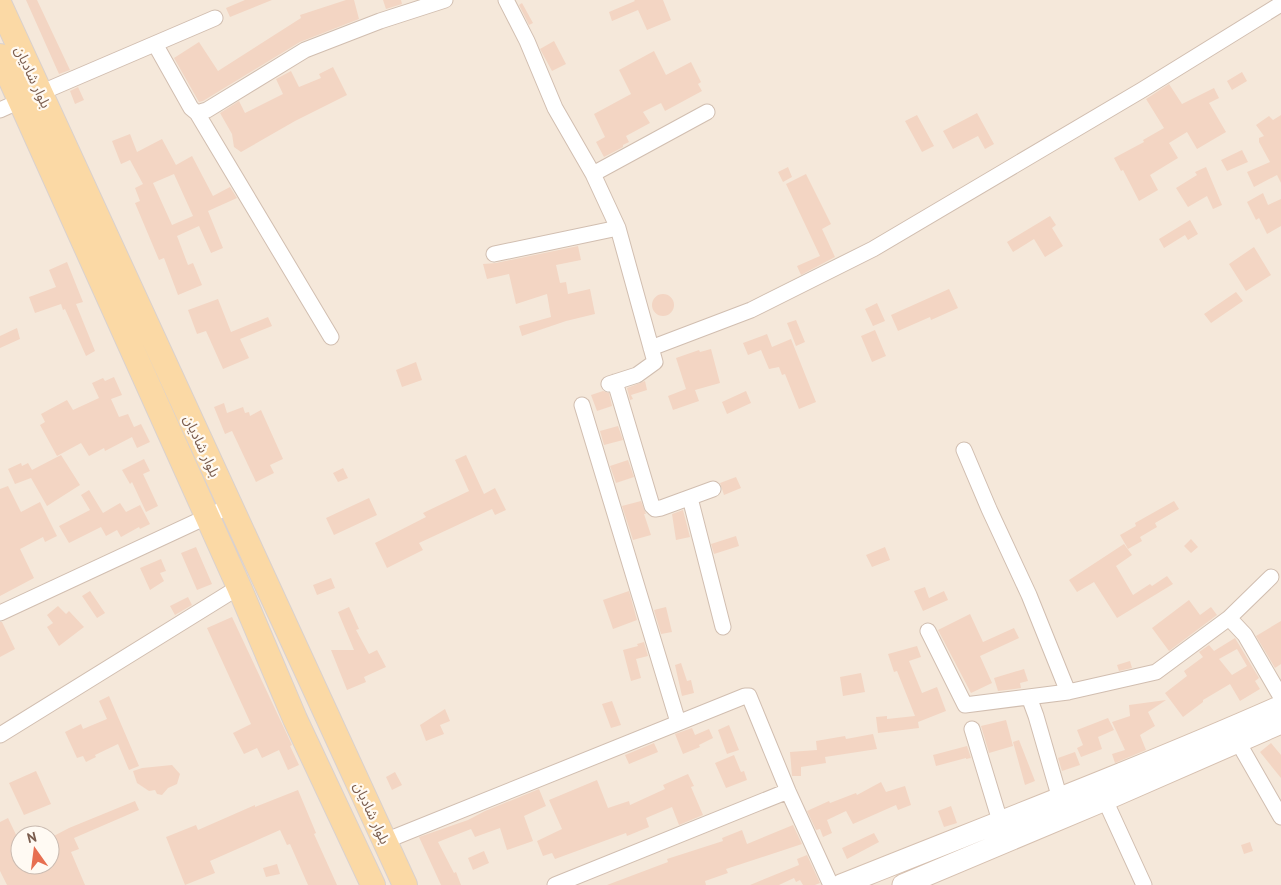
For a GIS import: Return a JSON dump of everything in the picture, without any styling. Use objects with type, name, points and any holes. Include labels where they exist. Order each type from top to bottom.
[{"type":"main road","name":"بلوار شادیان","points":[[0,5],[20,101],[230,506],[406,885]]},
{"type":"main road","name":"بلوار شادیان","points":[[0,56],[239,587],[295,719],[373,885]]},
{"type":"street","points":[[198,113],[207,110],[305,50],[380,21],[445,0]]},
{"type":"street","points":[[506,0],[527,41],[555,108],[593,174],[618,228],[653,355]]},
{"type":"street","points":[[713,489],[661,508],[655,509],[652,506],[612,383],[637,375],[653,355],[751,310],[873,249],[1142,90],[1278,6]]},
{"type":"street","points":[[20,101],[215,18]]},
{"type":"street","points":[[155,44],[191,108],[198,113],[331,337]]},
{"type":"street","points":[[593,174],[707,112]]},
{"type":"street","points":[[494,254],[618,228]]},
{"type":"street","points":[[582,405],[678,722]]},
{"type":"street","points":[[964,450],[1029,595],[1068,692]]},
{"type":"street","points":[[690,498],[723,626]]},
{"type":"street","points":[[0,614],[230,506]]},
{"type":"street","points":[[928,631],[965,706],[1068,692],[1156,672],[1229,618],[1271,577]]},
{"type":"street","points":[[0,734],[239,587]]},
{"type":"street","points":[[1229,618],[1245,636],[1281,697]]},
{"type":"street","points":[[385,841],[742,696],[749,696],[788,791],[831,885]]},
{"type":"street","points":[[1028,697],[1036,716],[1060,799]]},
{"type":"street","points":[[841,885],[1060,799],[1281,706]]},
{"type":"street","points":[[903,885],[1281,723]]},
{"type":"street","points":[[972,729],[1000,821]]},
{"type":"street","points":[[1238,742],[1281,817]]},
{"type":"street","points":[[555,885],[788,791]]},
{"type":"street","points":[[1105,800],[1144,885]]},
{"type":"shaded area","points":[[0,0],[1281,0],[1281,885],[0,885]]},
{"type":"building","points":[[26,0],[37,0],[70,70],[59,74]]},
{"type":"building","points":[[245,0],[272,0],[230,17],[226,8]]},
{"type":"building","points":[[346,0],[354,0],[359,19],[300,42],[203,101],[199,102],[174,58],[199,42],[218,71],[301,18],[300,15]]},
{"type":"building","points":[[383,0],[401,0],[402,4],[386,9]]},
{"type":"building","points":[[634,0],[663,0],[671,20],[647,30],[638,10],[612,21],[609,12]]},
{"type":"building","points":[[522,3],[533,23],[529,25],[519,5]]},
{"type":"building","points":[[554,41],[566,64],[552,71],[540,49]]},
{"type":"building","points":[[654,51],[666,75],[691,62],[701,82],[698,84],[702,91],[665,111],[661,103],[643,112],[650,123],[626,136],[629,142],[604,157],[596,142],[605,137],[594,114],[631,94],[619,70]]},
{"type":"building","points":[[333,67],[347,95],[295,121],[241,152],[234,147],[232,134],[220,113],[239,101],[245,113],[283,94],[276,79],[291,71],[299,87],[321,78],[319,74]]},
{"type":"building","points":[[1242,72],[1247,81],[1232,90],[1227,81]]},
{"type":"building","points":[[1169,84],[1182,104],[1214,88],[1219,98],[1209,103],[1226,132],[1197,149],[1187,132],[1169,143],[1178,158],[1150,175],[1158,190],[1139,201],[1123,170],[1121,171],[1114,158],[1144,142],[1143,140],[1164,128],[1146,99]]},
{"type":"building","points":[[78,87],[84,100],[75,104],[70,91]]},
{"type":"building","points":[[977,113],[994,144],[985,149],[978,136],[953,149],[943,131]]},
{"type":"building","points":[[917,115],[934,146],[922,152],[905,121]]},
{"type":"building","points":[[1281,115],[1281,183],[1277,175],[1254,187],[1247,172],[1270,162],[1259,142],[1259,138],[1264,136],[1256,125],[1269,116],[1273,120]]},
{"type":"building","points":[[130,134],[137,152],[162,139],[176,165],[192,156],[213,196],[230,187],[237,198],[208,211],[223,248],[211,253],[199,226],[177,236],[188,265],[193,263],[202,285],[178,295],[164,258],[159,260],[135,203],[140,201],[135,188],[143,184],[130,160],[121,164],[112,141]],"holes":[[[174,174],[193,216],[172,225],[153,183]]]},
{"type":"building","points":[[1242,150],[1248,162],[1227,171],[1221,160]]},
{"type":"building","points":[[788,167],[792,177],[783,182],[778,172]]},
{"type":"building","points":[[1206,167],[1222,205],[1213,209],[1207,196],[1188,207],[1176,188],[1197,175],[1195,172]]},
{"type":"building","points":[[806,174],[831,224],[822,229],[835,257],[801,275],[797,266],[820,256],[786,184]]},
{"type":"building","points":[[1263,193],[1268,205],[1281,199],[1281,226],[1267,234],[1259,218],[1256,220],[1247,202]]},
{"type":"building","points":[[1050,216],[1056,225],[1052,228],[1063,246],[1045,257],[1034,239],[1013,252],[1007,242]]},
{"type":"building","points":[[1190,220],[1198,234],[1188,240],[1185,235],[1164,248],[1159,239]]},
{"type":"building","points":[[578,246],[581,260],[556,265],[560,283],[566,282],[568,294],[590,289],[595,314],[566,321],[522,336],[519,326],[551,317],[547,294],[516,304],[509,274],[487,279],[483,264]]},
{"type":"building","points":[[1254,247],[1271,275],[1246,291],[1229,264]]},
{"type":"building","points":[[67,262],[83,302],[76,304],[95,351],[86,356],[61,304],[35,313],[29,297],[56,287],[49,270]]},
{"type":"building","points":[[949,289],[958,308],[931,320],[930,317],[898,331],[891,315]]},
{"type":"building","points":[[1236,292],[1243,301],[1211,323],[1204,314]]},
{"type":"building","points":[[663,294],[673,301],[674,305],[667,315],[663,316],[653,309],[652,305],[659,295]]},
{"type":"building","points":[[218,299],[231,332],[268,317],[272,326],[240,339],[249,358],[223,369],[206,331],[197,334],[188,310]]},
{"type":"building","points":[[877,303],[885,321],[873,326],[865,309]]},
{"type":"building","points":[[796,320],[805,342],[796,346],[787,323]]},
{"type":"building","points":[[17,328],[20,339],[0,348],[0,336]]},
{"type":"building","points":[[875,330],[886,356],[872,362],[861,336]]},
{"type":"building","points":[[767,334],[772,347],[791,339],[816,402],[799,409],[785,374],[782,375],[779,367],[769,369],[761,350],[748,355],[743,343]]},
{"type":"building","points":[[711,349],[720,383],[695,390],[699,401],[673,410],[668,396],[686,389],[676,358],[699,350],[700,352]]},
{"type":"building","points":[[416,362],[422,380],[402,387],[396,370]]},
{"type":"building","points":[[114,377],[122,395],[111,399],[119,417],[128,414],[134,427],[141,424],[150,442],[137,448],[132,437],[105,451],[104,448],[89,456],[81,443],[57,456],[40,425],[45,422],[41,414],[67,400],[73,410],[99,398],[92,383],[103,378],[105,381]]},
{"type":"building","points":[[645,381],[647,390],[631,395],[633,399],[630,400],[627,388]]},
{"type":"building","points":[[603,391],[609,393],[612,406],[597,411],[591,395]]},
{"type":"building","points":[[746,391],[751,403],[727,414],[722,402]]},
{"type":"building","points":[[224,403],[227,413],[243,407],[245,413],[249,412],[250,416],[261,410],[283,459],[270,465],[274,473],[256,482],[232,431],[225,434],[214,407]]},
{"type":"building","points":[[618,426],[623,440],[604,445],[600,431]]},
{"type":"building","points":[[61,455],[80,485],[47,506],[31,478],[15,484],[8,469],[21,463],[22,466],[28,463],[32,470]]},
{"type":"building","points":[[466,455],[484,494],[495,488],[506,510],[495,515],[492,509],[419,543],[423,550],[387,568],[375,543],[426,517],[423,513],[469,491],[455,460]]},
{"type":"building","points":[[144,459],[150,471],[143,474],[158,506],[146,512],[132,482],[130,484],[122,470]]},
{"type":"building","points":[[628,460],[634,477],[616,483],[610,466]]},
{"type":"building","points":[[343,468],[348,478],[338,482],[333,473]]},
{"type":"building","points":[[736,477],[741,488],[724,495],[720,483]]},
{"type":"building","points":[[8,486],[21,512],[40,502],[57,536],[45,542],[43,537],[20,549],[34,578],[0,596],[0,489]]},
{"type":"building","points":[[89,490],[103,513],[120,503],[126,512],[140,505],[150,524],[140,529],[139,527],[121,537],[117,530],[106,536],[101,527],[69,543],[59,526],[90,510],[81,495]]},
{"type":"building","points":[[369,498],[377,515],[334,535],[326,518]]},
{"type":"building","points":[[641,501],[651,535],[633,540],[622,506]]},
{"type":"building","points":[[1174,501],[1179,509],[1155,523],[1157,527],[1140,537],[1142,541],[1128,549],[1120,535],[1136,526],[1135,523]]},
{"type":"building","points":[[683,510],[690,537],[676,540],[672,514]]},
{"type":"building","points":[[736,536],[739,546],[714,554],[711,544]]},
{"type":"building","points":[[1191,539],[1198,547],[1191,553],[1184,546]]},
{"type":"building","points":[[1124,544],[1132,555],[1116,566],[1133,595],[1167,576],[1173,584],[1117,618],[1094,582],[1077,592],[1069,580]]},
{"type":"building","points":[[196,547],[212,584],[197,590],[181,553]]},
{"type":"building","points":[[885,547],[890,560],[872,567],[866,555]]},
{"type":"building","points":[[161,559],[166,571],[160,573],[164,581],[150,590],[140,568]]},
{"type":"building","points":[[331,578],[335,588],[317,595],[313,585]]},
{"type":"building","points":[[925,587],[929,598],[944,591],[948,600],[923,611],[914,591]]},
{"type":"building","points":[[90,591],[105,613],[97,618],[82,596]]},
{"type":"building","points":[[629,591],[637,620],[613,629],[603,600]]},
{"type":"building","points":[[188,597],[192,605],[175,615],[170,606]]},
{"type":"building","points":[[1189,600],[1200,615],[1211,607],[1217,615],[1169,651],[1152,628]]},
{"type":"building","points":[[58,606],[66,614],[69,611],[84,627],[59,646],[47,627],[53,623],[47,615]]},
{"type":"building","points":[[349,607],[359,629],[356,630],[369,654],[377,650],[386,667],[364,677],[366,682],[347,690],[331,650],[354,650],[338,612]]},
{"type":"building","points":[[666,607],[672,632],[661,634],[654,610]]},
{"type":"building","points":[[970,614],[983,642],[1014,628],[1019,638],[980,656],[992,683],[971,693],[938,630]]},
{"type":"building","points":[[232,617],[292,745],[290,746],[299,765],[288,770],[279,750],[262,758],[257,748],[244,754],[233,733],[251,724],[207,628]]},
{"type":"building","points":[[1281,621],[1281,664],[1275,668],[1256,636]]},
{"type":"building","points":[[0,622],[2,622],[15,649],[0,657]]},
{"type":"building","points":[[1235,638],[1259,678],[1255,681],[1260,689],[1240,701],[1230,684],[1203,700],[1203,702],[1183,717],[1165,693],[1187,676],[1184,671],[1203,657],[1199,652],[1209,645],[1214,651]],"holes":[[[1237,649],[1247,666],[1232,675],[1219,659]]]},
{"type":"building","points":[[644,642],[648,656],[636,659],[641,678],[631,681],[623,650],[638,646],[637,644]]},
{"type":"building","points":[[917,646],[921,657],[909,661],[922,693],[937,687],[946,711],[918,722],[919,728],[878,733],[876,717],[887,716],[887,719],[915,716],[897,671],[894,672],[888,654]]},
{"type":"building","points":[[1130,661],[1132,668],[1119,671],[1117,665]]},
{"type":"building","points":[[681,663],[687,681],[691,680],[694,693],[682,696],[675,665]]},
{"type":"building","points":[[1024,669],[1028,681],[1020,683],[1021,688],[998,691],[994,678]]},
{"type":"building","points":[[861,673],[865,692],[843,696],[840,677]]},
{"type":"building","points":[[109,696],[139,766],[129,770],[118,744],[95,755],[96,757],[86,762],[83,756],[77,758],[65,732],[81,724],[83,729],[107,719],[99,701]]},
{"type":"building","points":[[1166,700],[1148,712],[1155,726],[1140,735],[1146,750],[1115,763],[1112,754],[1125,750],[1112,722],[1130,716],[1129,705]]},
{"type":"building","points":[[612,701],[621,725],[611,728],[602,704]]},
{"type":"building","points":[[445,709],[450,721],[440,725],[444,734],[426,741],[420,725]]},
{"type":"building","points":[[1108,718],[1114,730],[1098,737],[1102,749],[1081,757],[1077,748],[1083,745],[1077,730]]},
{"type":"building","points":[[1006,720],[1013,746],[989,753],[981,726]]},
{"type":"building","points":[[729,725],[739,750],[727,754],[718,730]]},
{"type":"building","points":[[692,728],[695,735],[709,729],[713,738],[699,745],[700,747],[683,754],[675,734]]},
{"type":"building","points":[[873,734],[877,749],[825,757],[826,763],[801,767],[801,776],[792,776],[790,752],[817,750],[816,741],[845,736],[846,739]]},
{"type":"building","points":[[1019,740],[1035,781],[1025,785],[1013,742]]},
{"type":"building","points":[[654,743],[658,752],[629,764],[625,755]]},
{"type":"building","points":[[1271,743],[1281,755],[1281,778],[1260,752]]},
{"type":"building","points":[[967,746],[971,758],[936,766],[933,755]]},
{"type":"building","points":[[1075,752],[1080,765],[1062,771],[1058,758]]},
{"type":"building","points":[[734,755],[741,772],[744,771],[747,780],[726,788],[715,763]]},
{"type":"building","points":[[172,765],[180,774],[177,784],[168,788],[162,795],[157,794],[155,790],[149,791],[137,783],[133,771],[142,768]]},
{"type":"building","points":[[36,771],[51,804],[24,815],[9,783]]},
{"type":"building","points":[[395,772],[402,785],[392,790],[386,777]]},
{"type":"building","points":[[688,774],[694,786],[691,787],[703,815],[679,825],[672,807],[646,818],[649,827],[627,836],[626,833],[555,859],[552,853],[543,856],[537,841],[562,829],[549,800],[597,780],[608,808],[629,801],[630,805],[665,789],[663,785]]},
{"type":"building","points":[[881,782],[886,792],[905,786],[911,805],[898,810],[896,805],[853,824],[846,811],[827,820],[832,833],[823,837],[820,829],[816,830],[807,811],[829,801],[830,803],[856,793],[857,795]]},
{"type":"building","points":[[539,789],[546,806],[524,816],[533,841],[507,850],[500,828],[475,837],[471,829],[438,842],[454,873],[456,872],[461,885],[441,885],[419,837],[468,820]]},
{"type":"building","points":[[298,790],[316,833],[314,834],[337,885],[308,885],[290,844],[287,845],[280,830],[210,861],[215,873],[185,885],[166,837],[196,825],[198,830],[255,805],[255,807]]},
{"type":"building","points":[[135,801],[139,810],[74,838],[79,849],[71,852],[85,885],[7,885],[0,871],[0,822],[8,818],[11,825],[10,875],[60,875],[60,833]]},
{"type":"building","points":[[951,806],[957,823],[944,827],[938,811]]},
{"type":"building","points":[[793,825],[802,844],[726,869],[728,873],[705,881],[706,885],[607,885],[668,862],[667,859],[723,841],[722,838],[742,830],[747,844]]},
{"type":"building","points":[[874,833],[879,842],[847,859],[842,848]]},
{"type":"building","points":[[1250,842],[1253,851],[1244,854],[1241,845]]},
{"type":"building","points":[[484,851],[489,863],[473,870],[468,858]]},
{"type":"building","points":[[807,855],[820,883],[803,885],[800,880],[796,882],[794,878],[779,885],[750,885],[799,865],[797,859]]},
{"type":"building","points":[[277,864],[280,874],[266,877],[263,868]]}]
